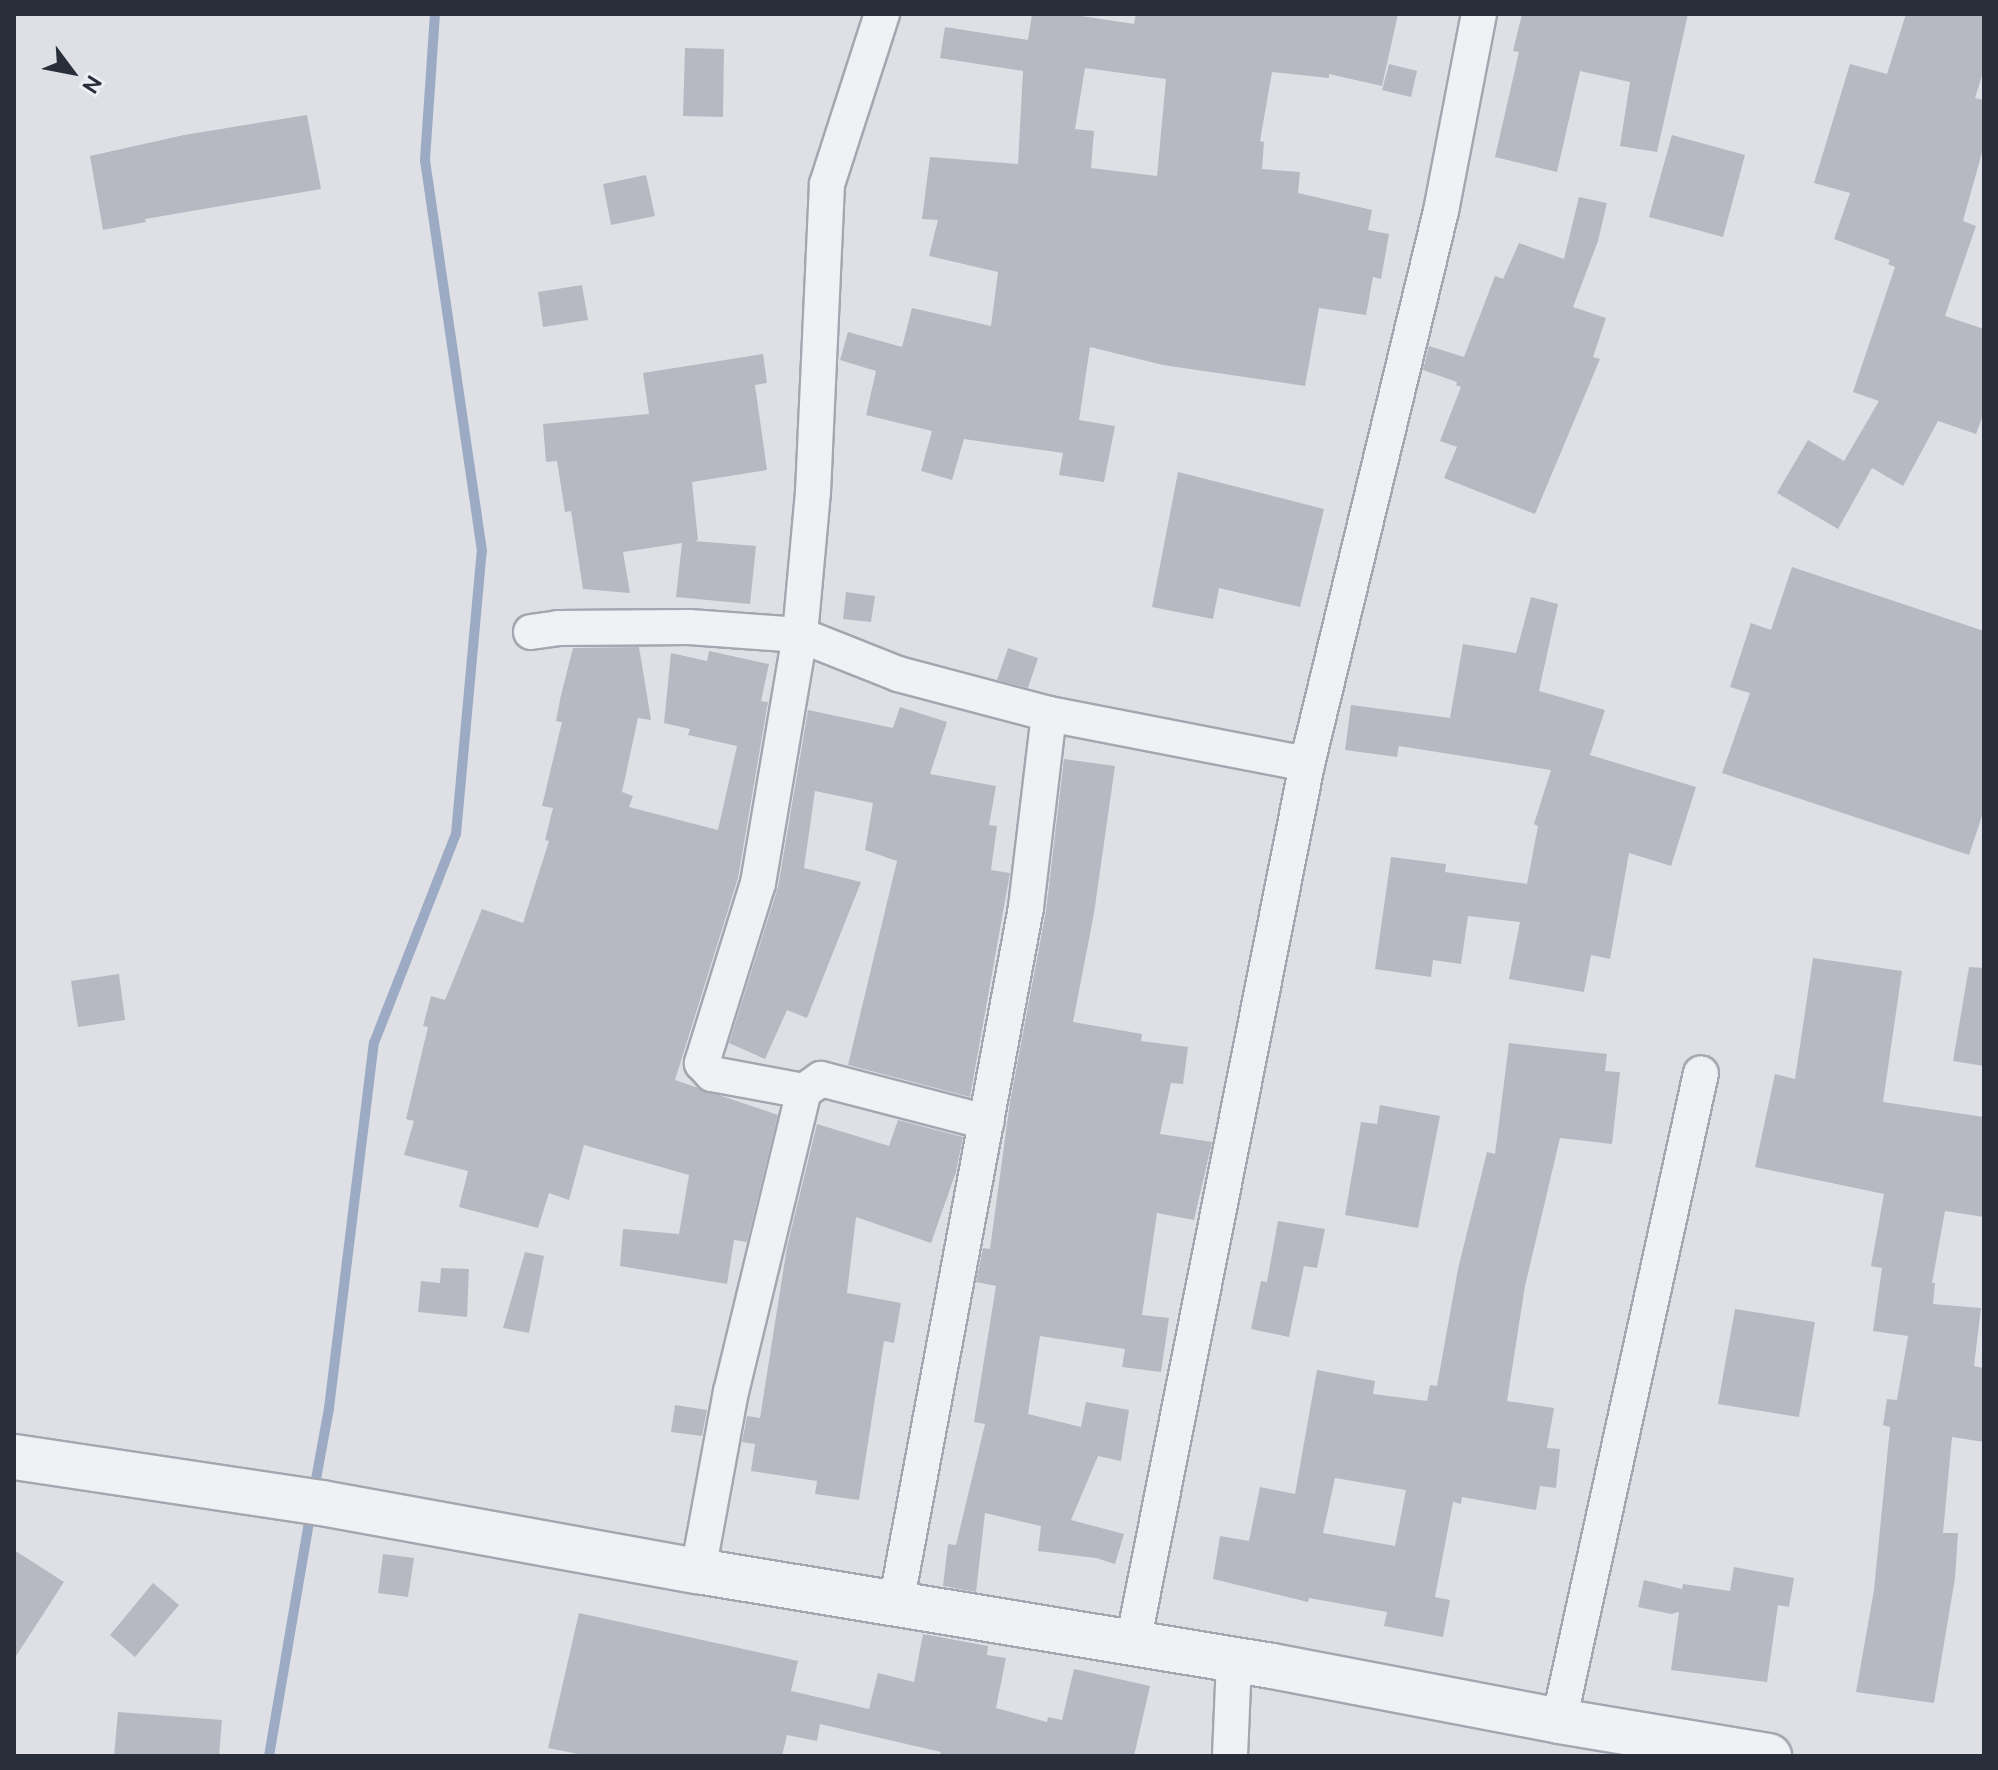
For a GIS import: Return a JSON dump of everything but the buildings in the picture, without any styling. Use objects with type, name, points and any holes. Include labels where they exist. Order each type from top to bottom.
[{"type":"street","points":[[804,1091],[712,1074],[702,1063],[758,883],[800,635],[813,492],[827,184],[882,14]]},
{"type":"street","points":[[1133,1643],[1307,764],[1441,211],[1479,14]]},
{"type":"street","points":[[531,632],[558,628],[689,627],[800,635],[898,674],[1049,714],[1307,764]]},
{"type":"street","points":[[896,1604],[1026,907],[1049,714]]},
{"type":"street","points":[[1559,1721],[1701,1073]]},
{"type":"street","points":[[698,1571],[731,1392],[804,1091],[821,1079],[986,1122]]},
{"type":"street","points":[[14,1457],[322,1503],[698,1571],[1234,1660],[1559,1721],[1769,1756]]},
{"type":"street","points":[[1230,1756],[1234,1660]]},
{"type":"waterway","points":[[314,1490],[329,1408],[374,1043],[456,834],[482,551],[425,160],[435,14]]},
{"type":"waterway","points":[[269,1756],[311,1510]]}]
